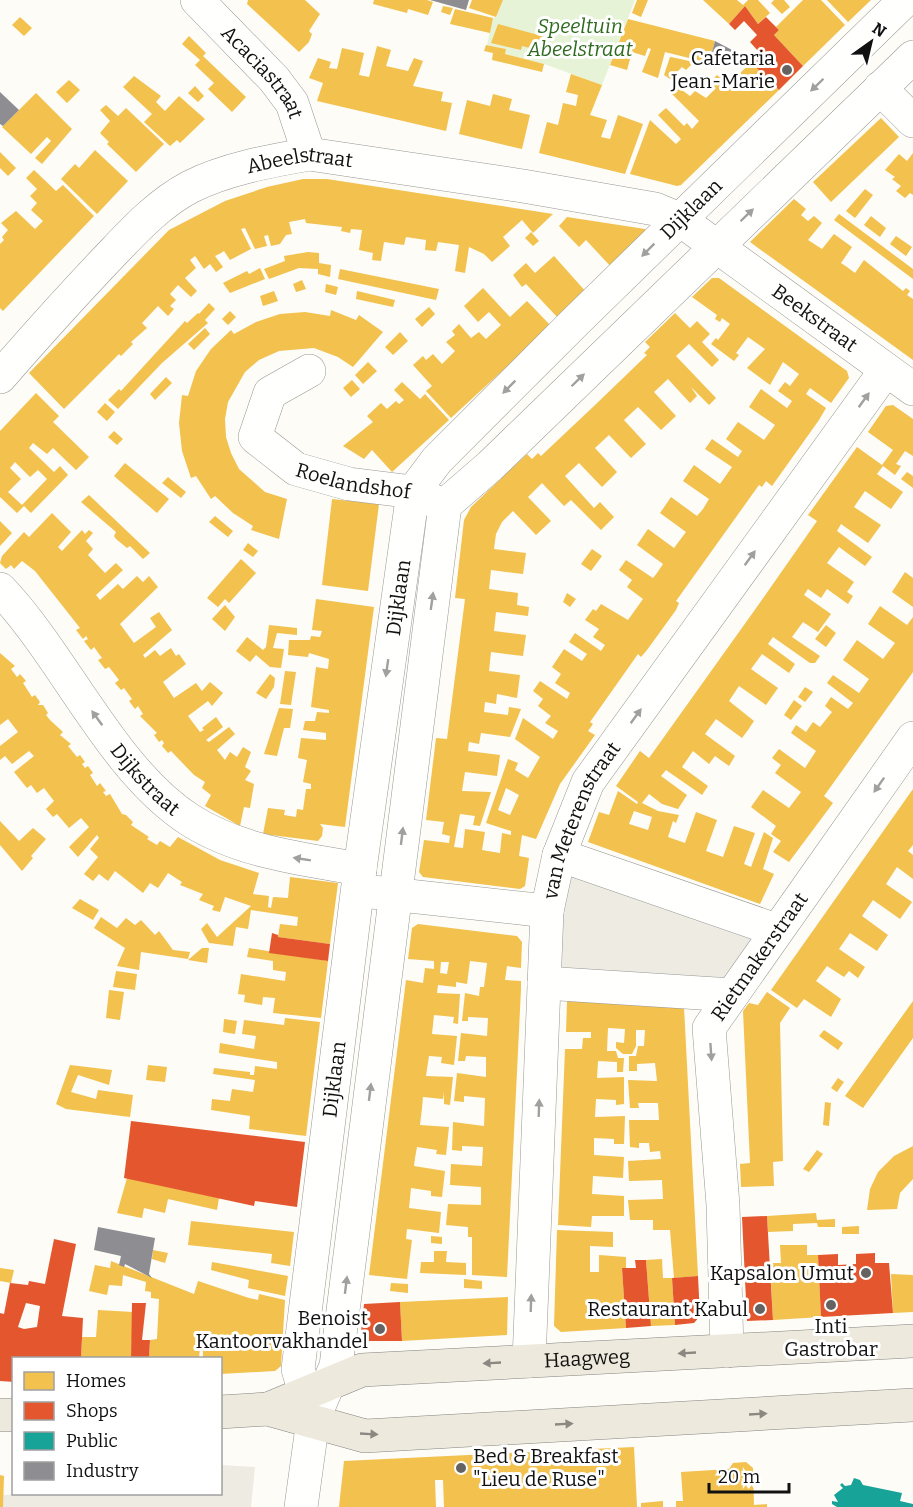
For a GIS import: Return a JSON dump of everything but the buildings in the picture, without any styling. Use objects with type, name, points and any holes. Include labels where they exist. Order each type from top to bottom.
[{"type":"main road","name":"Haagweg","points":[[315,1399],[362,1370],[913,1341]]},
{"type":"main road","points":[[222,1412],[268,1409],[315,1399],[365,1436],[913,1405]]},
{"type":"street","name":"Acaciastraat","points":[[197,0],[274,79],[292,103],[309,154]]},
{"type":"street","name":"Dijklaan","points":[[445,505],[336,1366],[315,1399],[298,1369],[359,880],[412,492],[437,460],[679,219],[905,0]]},
{"type":"street","points":[[445,505],[490,466],[913,57]]},
{"type":"street","points":[[880,88],[913,121]]},
{"type":"street","name":"Abeelstraat","points":[[0,377],[54,315],[161,206],[191,187],[224,175],[273,161],[309,154],[524,186],[655,210],[679,219],[715,246]]},
{"type":"street","name":"Beekstraat","points":[[715,246],[913,389]]},
{"type":"street","name":"van Meterenstraat","points":[[529,1361],[547,912],[560,855],[588,782],[886,370]]},
{"type":"street","name":"Roelandshof","points":[[309,371],[270,393],[255,437],[296,469],[349,484],[412,492],[445,505]]},
{"type":"street","name":"Dijkstraat","points":[[0,589],[48,650],[130,765],[160,798],[191,821],[231,840],[359,880],[394,894],[547,912]]},
{"type":"street","name":"Rietmakerstraat","points":[[727,1351],[723,1205],[709,1028],[913,738]]},
{"type":"street","points":[[560,855],[776,930]]},
{"type":"street","points":[[544,983],[732,995]]},
{"type":"street","points":[[301,1507],[315,1399]]},
{"type":"green space","name":"Speeltuin Abeelstraat","points":[[503,0],[635,0],[602,85],[544,64],[505,54],[506,49],[487,45],[493,18],[496,17]]},
{"type":"shaded area","points":[[559,855],[776,930],[732,995],[544,983]]},
{"type":"shaded area","points":[[222,1465],[255,1467],[251,1507],[3,1507],[3,1495],[222,1495]]},
{"type":"place","name":"Cafetaria Jean-Marie","points":[[787,70]]},
{"type":"place","name":"Kapsalon Umut","points":[[866,1273]]},
{"type":"place","name":"Inti Gastrobar","points":[[831,1305]]},
{"type":"place","name":"Restaurant Kabul","points":[[760,1309]]},
{"type":"place","name":"Benoist Kantoorvakhandel","points":[[380,1329]]},
{"type":"place","name":"Bed & Breakfast \"Lieu de Ruse\"","points":[[461,1468]]}]
